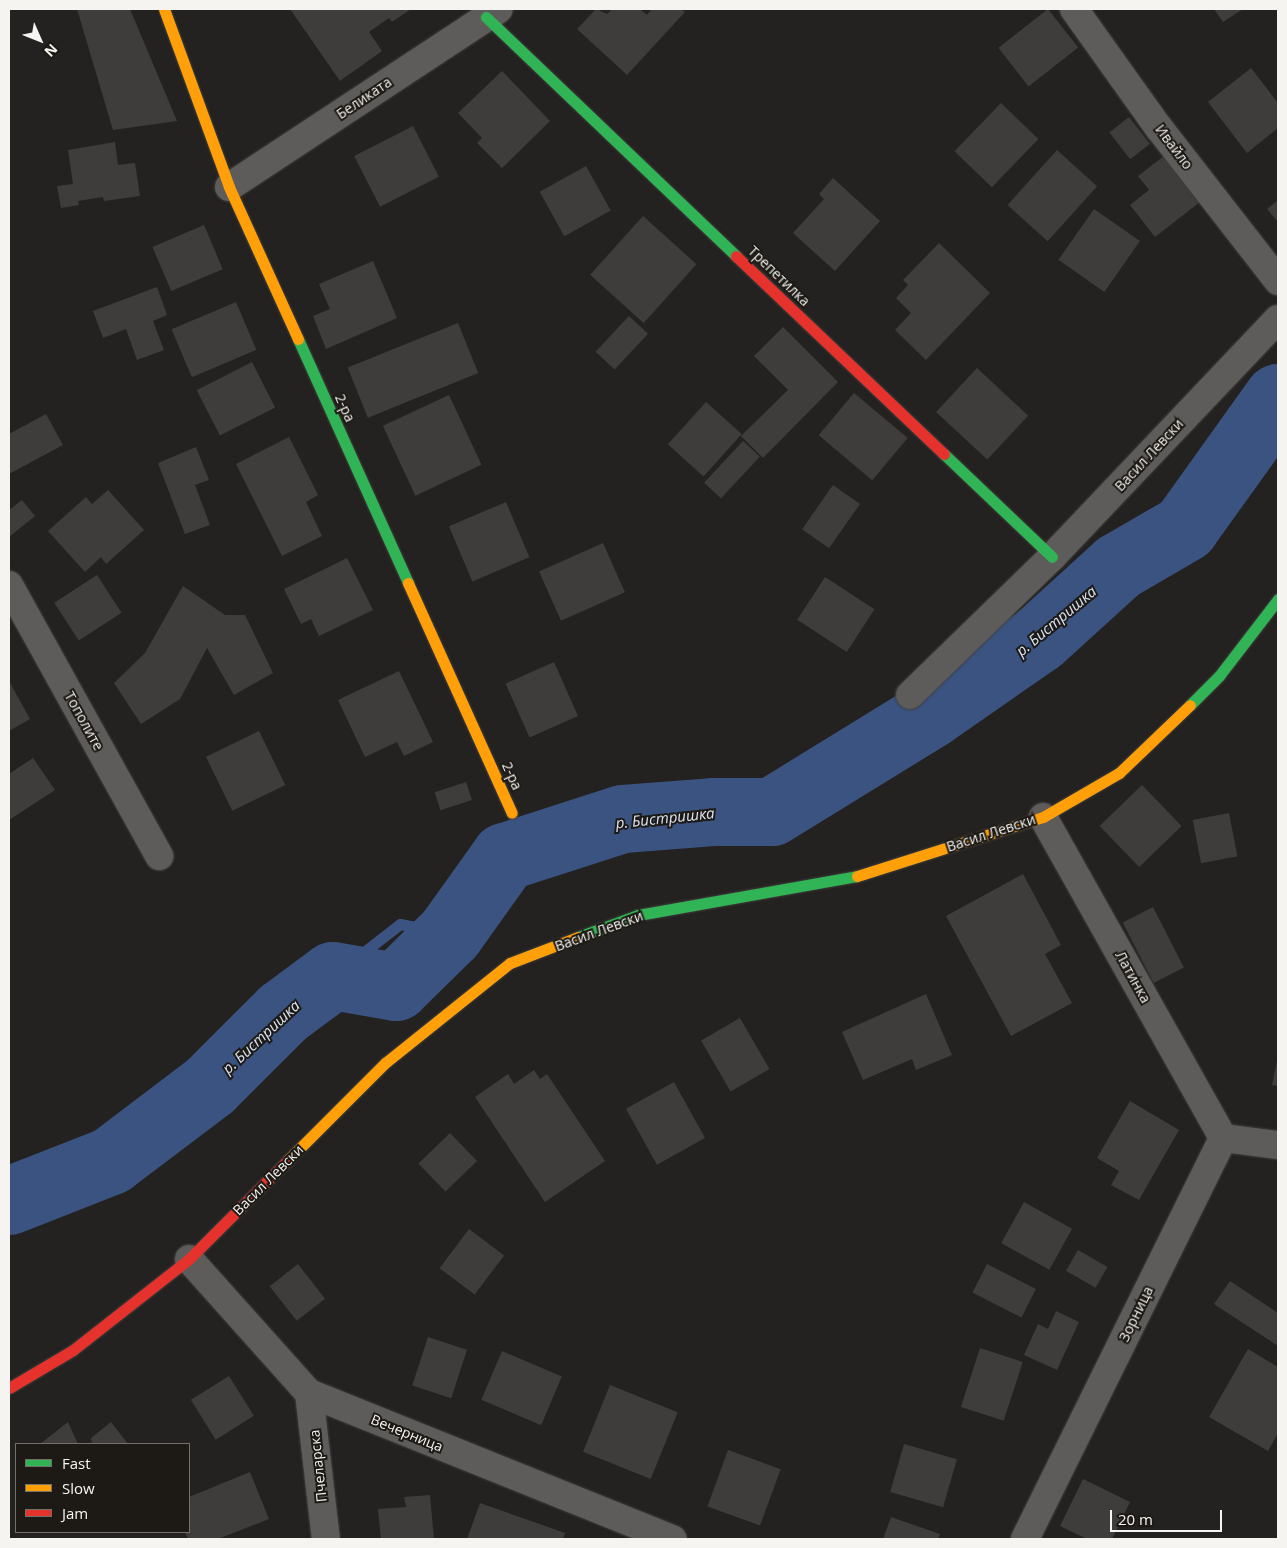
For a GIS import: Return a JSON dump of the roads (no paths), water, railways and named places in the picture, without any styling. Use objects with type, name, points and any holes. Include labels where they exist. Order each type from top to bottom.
[{"type":"street","name":"2-ра","points":[[164,9],[229,187],[512,813]]},
{"type":"street","name":"Ивайло","points":[[1074,9],[1159,128],[1278,281]]},
{"type":"street","name":"Беликата","points":[[229,187],[492,13]]},
{"type":"street","name":"Трепетилка","points":[[492,13],[1052,557]]},
{"type":"street","name":"Васил Левски","points":[[910,695],[1052,557],[1278,319]]},
{"type":"street","name":"Тополите","points":[[9,585],[159,856]]},
{"type":"street","name":"Васил Левски","points":[[9,1388],[73,1350],[189,1259],[385,1063],[510,963],[638,915],[840,881],[1043,817],[1119,773],[1219,676],[1278,599]]},
{"type":"street","name":"Латинка","points":[[1043,817],[1223,1138]]},
{"type":"street","points":[[1223,1138],[1278,1145]]},
{"type":"street","name":"Зорница","points":[[1025,1539],[1223,1138]]},
{"type":"street","name":"Вечерница","points":[[189,1259],[309,1393],[673,1539]]},
{"type":"street","name":"Пчеларска","points":[[309,1393],[326,1539]]},
{"type":"waterway","name":"р. Бистришка","points":[[9,1201],[111,1161],[210,1086],[283,1013],[333,976],[396,987],[450,934],[505,857],[623,819],[713,812],[772,812],[931,714],[1039,639],[1118,567],[1185,528],[1278,398]]},
{"type":"waterway","points":[[333,976],[400,924],[450,934]]}]
